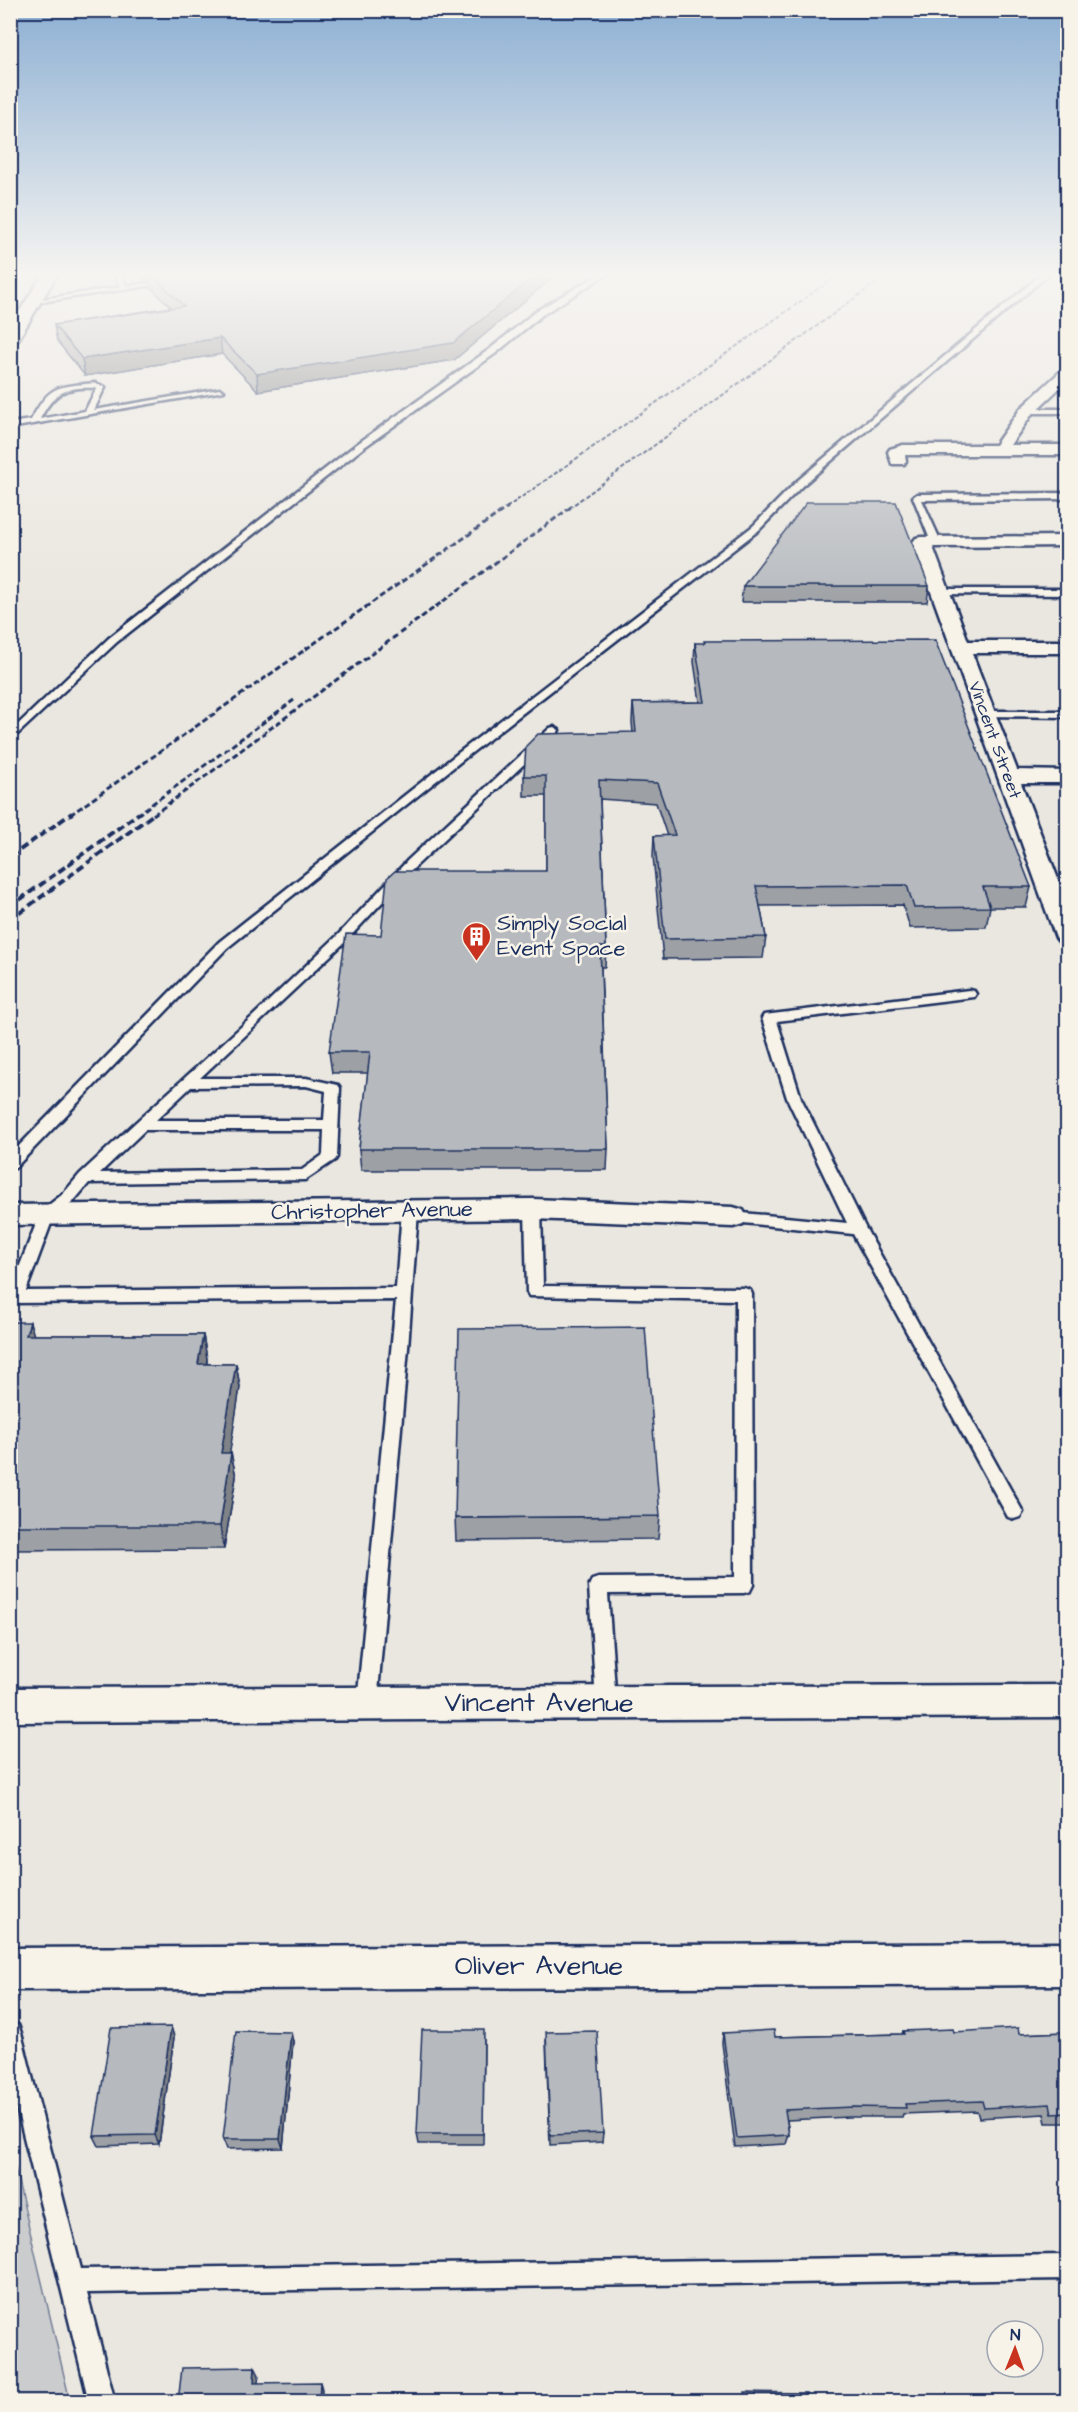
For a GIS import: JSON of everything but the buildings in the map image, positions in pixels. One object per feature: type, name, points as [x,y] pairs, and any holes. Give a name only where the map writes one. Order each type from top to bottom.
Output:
[{"type":"street","points":[[1000,449],[1026,411],[1054,386]]},
{"type":"street","points":[[898,461],[896,453],[903,450],[1068,450]]},
{"type":"street","points":[[929,542],[1068,541]]},
{"type":"street","name":"Vincent Street","points":[[929,542],[940,592],[1068,938]]},
{"type":"street","points":[[960,647],[1068,647]]},
{"type":"street","points":[[1008,776],[1068,777]]},
{"type":"street","name":"Christopher Avenue","points":[[10,1215],[533,1209],[733,1217]]},
{"type":"street","name":"Vincent Avenue","points":[[10,1705],[1068,1701]]},
{"type":"street","name":"Oliver Avenue","points":[[10,1969],[1068,1964]]},
{"type":"lane","points":[[34,423],[49,393],[91,386]]},
{"type":"lane","points":[[88,414],[101,387],[97,386]]},
{"type":"lane","points":[[10,738],[113,640],[360,446],[445,386]]},
{"type":"lane","points":[[10,1164],[223,945],[460,756],[756,528],[799,484],[915,386]]},
{"type":"lane","points":[[10,426],[220,391]]},
{"type":"lane","points":[[1026,411],[1068,411]]},
{"type":"lane","points":[[929,542],[917,497],[1068,496]]},
{"type":"lane","points":[[940,592],[1068,591]]},
{"type":"lane","points":[[985,714],[1068,714]]},
{"type":"lane","points":[[404,1294],[13,1297],[46,1215],[68,1198],[85,1178],[141,1125],[257,1020],[341,939],[412,863],[554,730]]},
{"type":"lane","points":[[969,994],[769,1018],[794,1098],[858,1229],[1014,1512]]},
{"type":"lane","points":[[85,1178],[305,1175],[330,1157],[333,1088],[306,1082],[187,1083]]},
{"type":"lane","points":[[141,1125],[331,1125]]},
{"type":"lane","points":[[533,1209],[535,1292],[744,1294],[744,1585],[598,1586],[606,1703]]},
{"type":"lane","points":[[367,1704],[410,1210]]},
{"type":"lane","points":[[733,1217],[858,1229]]},
{"type":"lane","points":[[10,2033],[102,2402]]},
{"type":"lane","points":[[73,2281],[1068,2267]]},
{"type":"shaded area","points":[[11,2151],[70,2401],[11,2401]]},
{"type":"railway","points":[[506,508],[681,386]]},
{"type":"railway","points":[[569,508],[736,386]]},
{"type":"railway","points":[[70,815],[508,507]]},
{"type":"railway","points":[[153,815],[571,507]]},
{"type":"railway","points":[[137,815],[294,700]]},
{"type":"railway","points":[[10,857],[72,813]]},
{"type":"railway","points":[[10,907],[139,813]]},
{"type":"railway","points":[[10,920],[155,813]]},
{"type":"place","name":"Simply Social Event Space","points":[[476,962]]}]
